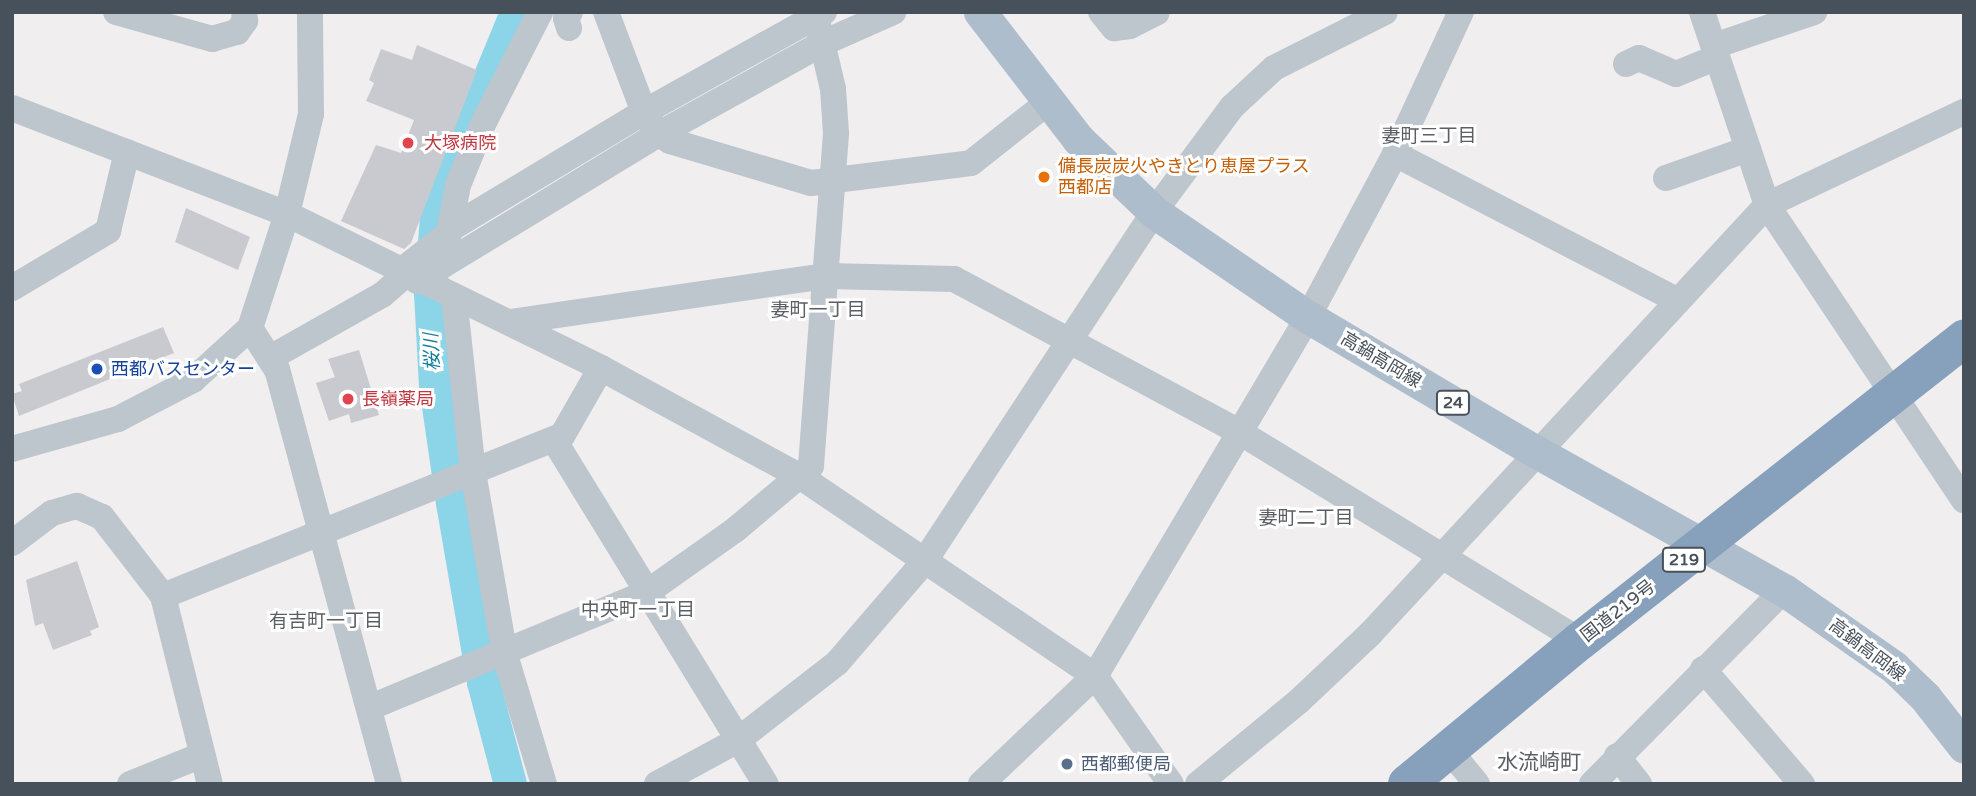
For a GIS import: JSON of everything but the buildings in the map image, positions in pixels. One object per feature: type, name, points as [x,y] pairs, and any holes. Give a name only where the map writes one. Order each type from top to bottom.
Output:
[{"type":"highway","name":"国道219号","points":[[1408,784],[1580,641],[1964,339]]},
{"type":"main road","name":"高鍋高岡線","points":[[980,12],[1047,103],[1154,212],[1308,317],[1535,452],[1784,590],[1894,667],[1925,696],[1964,747]]},
{"type":"street","points":[[116,12],[212,39],[237,32],[245,21],[244,12]]},
{"type":"street","points":[[12,449],[118,419],[193,380],[250,328],[288,214],[312,114],[310,12]]},
{"type":"street","points":[[455,238],[457,185],[483,124],[540,12]]},
{"type":"street","points":[[606,12],[644,112],[659,134],[670,141],[811,183],[971,163],[1047,103]]},
{"type":"street","points":[[455,238],[659,134],[823,43],[893,12]]},
{"type":"street","points":[[1101,12],[1114,27],[1130,26],[1157,12]]},
{"type":"street","points":[[657,784],[738,740],[837,663],[924,562],[1154,212],[1240,99],[1274,68],[1352,19],[1385,12]]},
{"type":"street","points":[[981,784],[1095,676],[1308,317],[1395,154],[1461,12]]},
{"type":"street","points":[[1702,12],[1766,205],[1964,500]]},
{"type":"street","points":[[1626,64],[1639,58],[1676,74],[1716,52],[1814,12]]},
{"type":"street","points":[[270,358],[415,276],[455,238],[644,112],[818,13],[833,89],[835,182],[811,466],[801,477],[646,593],[502,656],[371,708]]},
{"type":"street","points":[[12,108],[288,214],[451,296],[510,322],[801,477],[1095,676],[1171,784]]},
{"type":"street","points":[[1198,784],[1299,701],[1370,634],[1675,299],[1766,205],[1964,111]]},
{"type":"street","points":[[1666,178],[1748,149]]},
{"type":"street","points":[[12,288],[108,231],[127,152]]},
{"type":"street","points":[[1395,154],[1675,299]]},
{"type":"street","points":[[510,322],[827,276],[954,279],[1071,339],[1241,433],[1443,553],[1580,641]]},
{"type":"street","points":[[451,296],[469,474],[502,656],[544,784]]},
{"type":"street","points":[[250,328],[277,370],[324,534],[390,784]]},
{"type":"street","points":[[163,596],[324,534],[562,436],[601,369]]},
{"type":"street","points":[[554,440],[766,784]]},
{"type":"street","points":[[12,543],[52,513],[77,506],[102,517],[163,596],[210,784]]},
{"type":"street","points":[[1592,784],[1784,590]]},
{"type":"street","points":[[1703,669],[1802,784]]},
{"type":"street","points":[[1448,750],[1477,784]]},
{"type":"street","points":[[130,784],[202,755]]},
{"type":"street","points":[[1617,756],[1639,784]]},
{"type":"waterway","name":"桜川","points":[[510,784],[483,682],[452,502],[435,385],[430,293],[437,204],[516,12]]},
{"type":"place","name":"大塚病院","points":[[408,143]]},
{"type":"place","name":"備長炭炭火やきとり恵屋プラス 西都店","points":[[1044,177]]},
{"type":"place","name":"西都バスセンター","points":[[97,369]]},
{"type":"place","name":"長嶺薬局","points":[[348,399]]},
{"type":"place","name":"西都郵便局","points":[[1067,764]]},
{"type":"district","name":"妻町三丁目","points":[[1429,137]]},
{"type":"district","name":"妻町一丁目","points":[[818,311]]},
{"type":"district","name":"妻町二丁目","points":[[1306,519]]},
{"type":"district","name":"中央町一丁目","points":[[638,611]]},
{"type":"district","name":"有吉町一丁目","points":[[326,622]]},
{"type":"district","name":"水流崎町","points":[[1539,763]]}]
